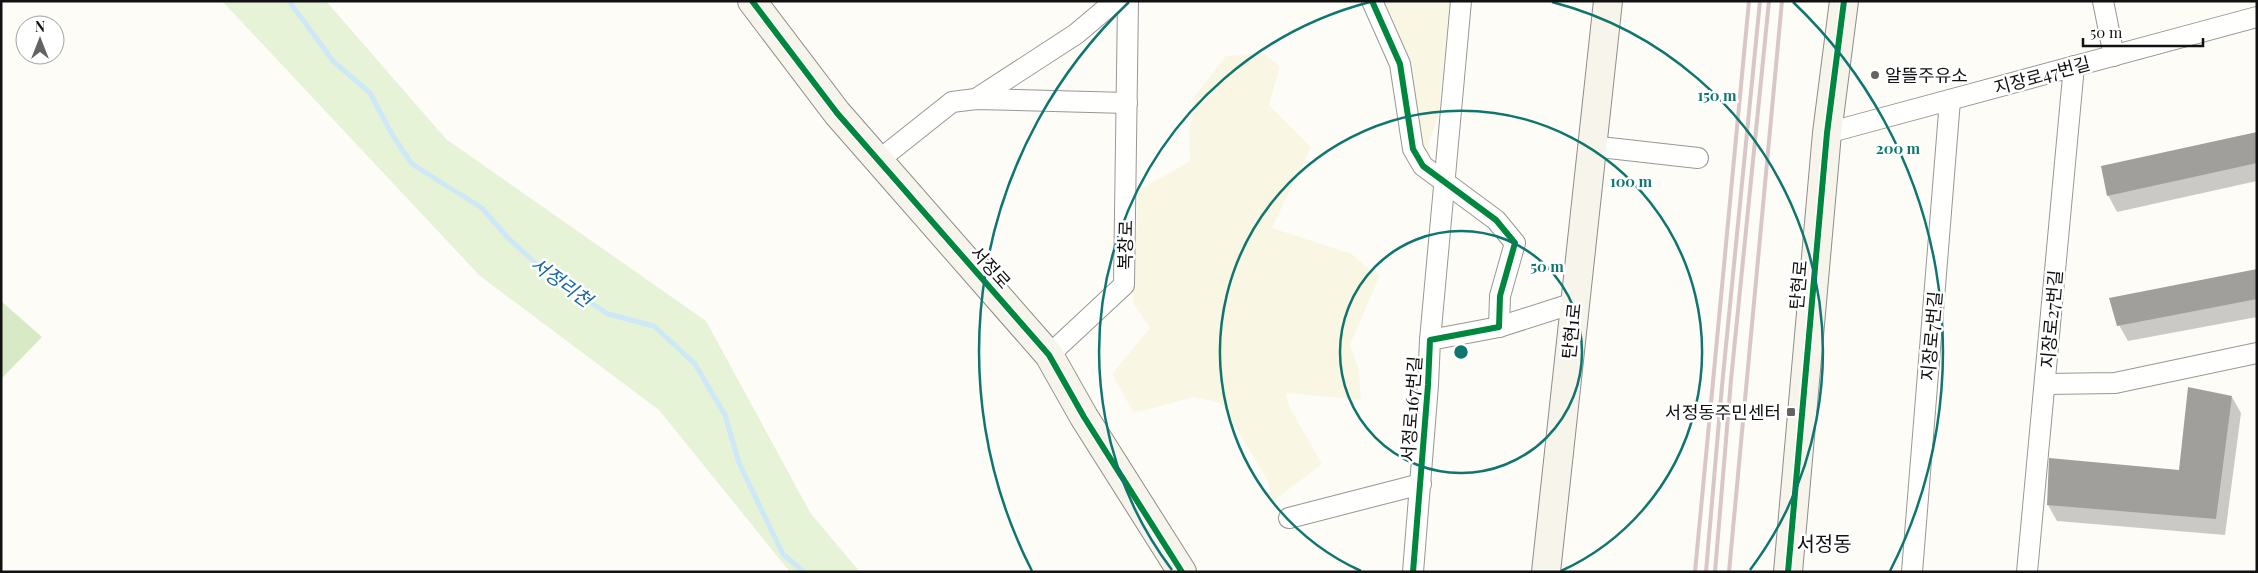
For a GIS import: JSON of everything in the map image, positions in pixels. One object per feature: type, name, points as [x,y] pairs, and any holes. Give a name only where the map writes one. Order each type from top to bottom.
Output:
[{"type":"street","name":"서정로","points":[[752,1],[837,113],[1049,355],[1084,417],[1182,572]]},
{"type":"street","points":[[976,99],[1076,34],[1115,1]]},
{"type":"street","name":"복창로","points":[[1049,355],[1124,285],[1128,1]]},
{"type":"street","points":[[1372,1],[1400,64],[1414,149],[1423,166],[1496,220],[1515,243],[1500,296],[1499,327]]},
{"type":"street","points":[[1430,340],[1461,1]]},
{"type":"street","name":"탄현1로","points":[[1546,572],[1608,1]]},
{"type":"street","name":"탄현로","points":[[1788,572],[1827,133],[1844,1]]},
{"type":"street","points":[[2103,1],[2114,56]]},
{"type":"street","name":"지장로47번길","points":[[1827,133],[2257,17]]},
{"type":"street","name":"지장로27번길","points":[[2027,572],[2046,384],[2074,66]]},
{"type":"street","points":[[879,160],[952,102],[976,99],[1128,103]]},
{"type":"street","name":"지장로7번길","points":[[1912,572],[1950,100]]},
{"type":"street","points":[[1591,146],[1698,158]]},
{"type":"street","name":"서정로167번길","points":[[1413,572],[1430,340],[1499,327],[1574,303]]},
{"type":"street","points":[[2046,384],[2115,383],[2257,353]]},
{"type":"street","name":"서정로167번길","points":[[1289,518],[1420,484]]},
{"type":"shaded area","points":[[1378,1],[1451,1],[1438,117],[1429,141],[1430,162],[1419,148]]},
{"type":"shaded area","points":[[1263,53],[1280,66],[1269,105],[1311,147],[1272,228],[1352,254],[1365,266],[1380,275],[1350,345],[1359,370],[1361,400],[1286,393],[1289,406],[1322,464],[1272,502],[1268,481],[1221,403],[1193,397],[1133,412],[1112,374],[1150,328],[1133,303],[1138,191],[1190,161],[1189,134],[1195,96],[1226,56]]},
{"type":"green space","points":[[222,1],[326,1],[446,139],[706,321],[811,514],[860,572],[790,572],[659,410],[480,276]]},
{"type":"green space","points":[[1,301],[42,337],[1,379]]},
{"type":"building","points":[[2257,132],[2257,163],[2107,196],[2101,166]]},
{"type":"building","points":[[2257,269],[2257,299],[2117,326],[2109,298]]},
{"type":"building","points":[[2188,387],[2232,396],[2216,519],[2047,505],[2049,458],[2179,470]]},
{"type":"waterway","name":"서정리천","points":[[289,1],[333,61],[370,93],[393,136],[412,164],[482,208],[508,238],[552,278],[608,314],[654,326],[695,364],[725,415],[739,463],[783,554],[804,572]]},
{"type":"railway","points":[[1695,572],[1749,1]]},
{"type":"railway","points":[[1706,572],[1722,386],[1760,1]]},
{"type":"railway","points":[[1715,572],[1731,380],[1769,1]]},
{"type":"railway","points":[[1729,572],[1782,1]]},
{"type":"cycle path","points":[[752,1],[837,113],[1049,355],[1084,417],[1182,572]]},
{"type":"cycle path","points":[[1372,1],[1400,64],[1413,149],[1423,166],[1496,220],[1515,243],[1500,296],[1499,327],[1430,340],[1413,572]]},
{"type":"cycle path","points":[[1788,572],[1827,133],[1844,1]]},
{"type":"place","name":"알뜰주유소","points":[[1875,75]]},
{"type":"place","name":"서정동주민센터","points":[[1791,412]]},
{"type":"district","name":"서정동","points":[[1824,542]]}]
